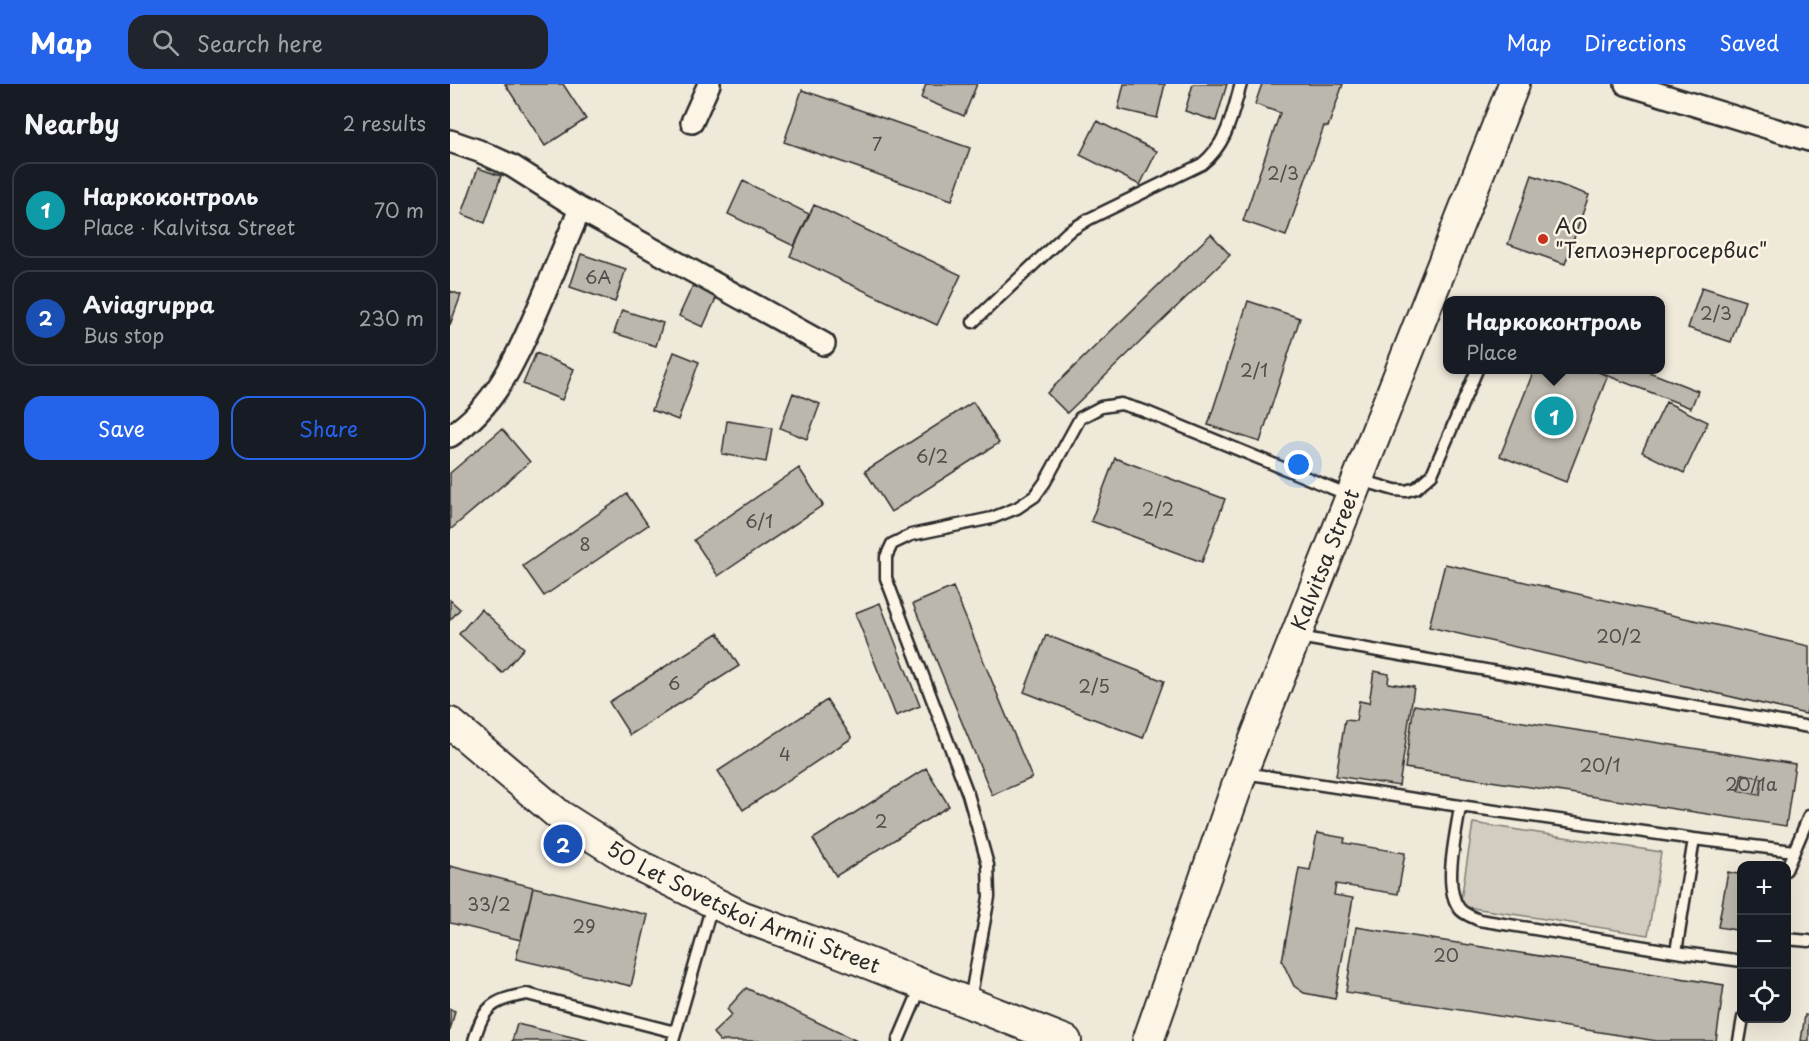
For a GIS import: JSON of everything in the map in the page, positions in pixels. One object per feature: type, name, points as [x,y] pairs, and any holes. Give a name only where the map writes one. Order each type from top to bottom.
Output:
[{"type":"street","points":[[692,122],[709,84]]},
{"type":"street","name":"Kalvitsa Street","points":[[1148,1041],[1242,772],[1514,84]]},
{"type":"street","points":[[1626,84],[1809,140]]},
{"type":"street","points":[[450,141],[512,166],[580,209],[824,344]]},
{"type":"street","points":[[450,436],[464,427],[486,405],[505,378],[519,353],[580,209]]},
{"type":"street","name":"50 Let Sovetskoi Armii Street","points":[[450,723],[559,814],[636,864],[741,916],[1066,1041]]},
{"type":"lane","points":[[973,322],[1068,232],[1089,219],[1202,164],[1215,154],[1226,135],[1241,84]]},
{"type":"lane","points":[[969,1002],[989,897],[988,866],[968,794],[886,578],[886,557],[892,544],[911,535],[992,518],[1017,508],[1035,496],[1040,489],[1080,418],[1101,407],[1121,404],[1354,488],[1406,491],[1416,488],[1432,474],[1476,374]]},
{"type":"lane","points":[[1295,636],[1809,727]]},
{"type":"lane","points":[[1242,772],[1460,806],[1794,851]]},
{"type":"lane","points":[[1460,806],[1450,880],[1454,899],[1466,914],[1479,920],[1737,960]]},
{"type":"lane","points":[[1790,861],[1809,816]]},
{"type":"lane","points":[[1676,952],[1694,839]]},
{"type":"lane","points":[[474,1041],[479,1021],[491,1005],[508,997],[527,994],[674,1037],[713,902]]},
{"type":"lane","points":[[1791,939],[1809,941]]},
{"type":"lane","points":[[898,1041],[922,984]]},
{"type":"lane","points":[[1739,1041],[1742,1023]]},
{"type":"shaded area","points":[[1473,823],[1661,852],[1648,935],[1460,906]]},
{"type":"building","points":[[505,84],[563,84],[586,119],[545,146]]},
{"type":"building","points":[[926,84],[977,84],[964,116],[921,98]]},
{"type":"building","points":[[1124,84],[1165,84],[1157,118],[1118,109]]},
{"type":"building","points":[[1193,84],[1227,84],[1216,121],[1185,111]]},
{"type":"building","points":[[1262,84],[1343,84],[1328,127],[1324,126],[1286,236],[1243,221],[1280,113],[1255,104]]},
{"type":"building","points":[[802,90],[970,148],[952,200],[784,142]]},
{"type":"building","points":[[1097,121],[1157,151],[1140,185],[1080,155]]},
{"type":"building","points":[[478,168],[501,176],[485,223],[462,214]]},
{"type":"building","points":[[1532,175],[1589,195],[1565,264],[1508,244]]},
{"type":"building","points":[[743,181],[809,214],[794,246],[728,214]]},
{"type":"building","points":[[814,205],[961,275],[937,325],[790,256]]},
{"type":"building","points":[[1211,234],[1230,255],[1067,413],[1047,393]]},
{"type":"building","points":[[581,254],[626,269],[615,302],[570,287]]},
{"type":"building","points":[[693,285],[717,296],[703,327],[679,316]]},
{"type":"building","points":[[1702,287],[1745,301],[1731,342],[1688,328]]},
{"type":"building","points":[[450,291],[461,295],[450,325]]},
{"type":"building","points":[[1248,301],[1300,318],[1260,442],[1208,425]]},
{"type":"building","points":[[622,310],[663,323],[656,346],[614,333]]},
{"type":"building","points":[[674,352],[699,362],[678,420],[652,410]]},
{"type":"building","points":[[536,353],[574,369],[562,400],[523,384]]},
{"type":"building","points":[[1532,374],[1608,375],[1566,482],[1500,456]]},
{"type":"building","points":[[1603,374],[1654,374],[1698,391],[1691,408]]},
{"type":"building","points":[[793,393],[820,404],[807,439],[780,428]]},
{"type":"building","points":[[973,402],[999,443],[891,512],[865,471]]},
{"type":"building","points":[[1666,402],[1708,422],[1684,473],[1642,452]]},
{"type":"building","points":[[727,421],[772,428],[766,462],[722,454]]},
{"type":"building","points":[[502,429],[530,462],[450,530],[450,473]]},
{"type":"building","points":[[1115,458],[1225,499],[1202,562],[1091,521]]},
{"type":"building","points":[[799,468],[823,505],[718,576],[694,540]]},
{"type":"building","points":[[627,494],[648,525],[544,596],[523,566]]},
{"type":"building","points":[[1445,564],[1809,646],[1809,702],[1806,714],[1429,627]]},
{"type":"building","points":[[953,587],[1032,778],[992,795],[913,604]]},
{"type":"building","points":[[450,600],[460,609],[450,620]]},
{"type":"building","points":[[880,603],[920,706],[896,716],[855,613]]},
{"type":"building","points":[[481,609],[524,648],[502,673],[459,634]]},
{"type":"building","points":[[718,633],[739,666],[630,735],[609,702]]},
{"type":"building","points":[[1046,635],[1164,681],[1143,738],[1024,692]]},
{"type":"building","points":[[1374,671],[1389,674],[1388,683],[1414,687],[1399,786],[1336,776],[1345,720],[1356,721],[1359,701],[1369,703]]},
{"type":"building","points":[[827,700],[852,738],[743,810],[718,771]]},
{"type":"building","points":[[1414,705],[1795,764],[1786,826],[1405,768]]},
{"type":"building","points":[[926,768],[949,806],[836,876],[813,839]]},
{"type":"building","points":[[1742,774],[1762,778],[1760,795],[1739,791]]},
{"type":"building","points":[[1317,833],[1345,838],[1344,843],[1405,853],[1398,894],[1336,884],[1334,895],[1353,898],[1335,999],[1304,993],[1294,986],[1282,961],[1299,868],[1310,870]]},
{"type":"building","points":[[450,866],[533,887],[521,940],[450,923]]},
{"type":"building","points":[[1728,872],[1737,874],[1737,930],[1718,927]]},
{"type":"building","points":[[533,887],[648,915],[631,986],[516,959]]},
{"type":"building","points":[[1356,927],[1724,985],[1716,1041],[1657,1041],[1346,992]]},
{"type":"building","points":[[746,988],[857,1041],[720,1041],[713,1033],[732,1015],[727,1009]]},
{"type":"building","points":[[450,1009],[455,1011],[450,1031]]},
{"type":"building","points":[[1805,1015],[1809,1016],[1809,1041],[1801,1041]]},
{"type":"building","points":[[517,1024],[589,1041],[512,1041]]},
{"type":"place","name":"АО \"Теплоэнергосервис\"","points":[[1543,239]]},
{"type":"place","name":"Наркоконтроль","points":[[1554,416]]},
{"type":"place","name":"Aviagruppa","points":[[563,844]]}]
